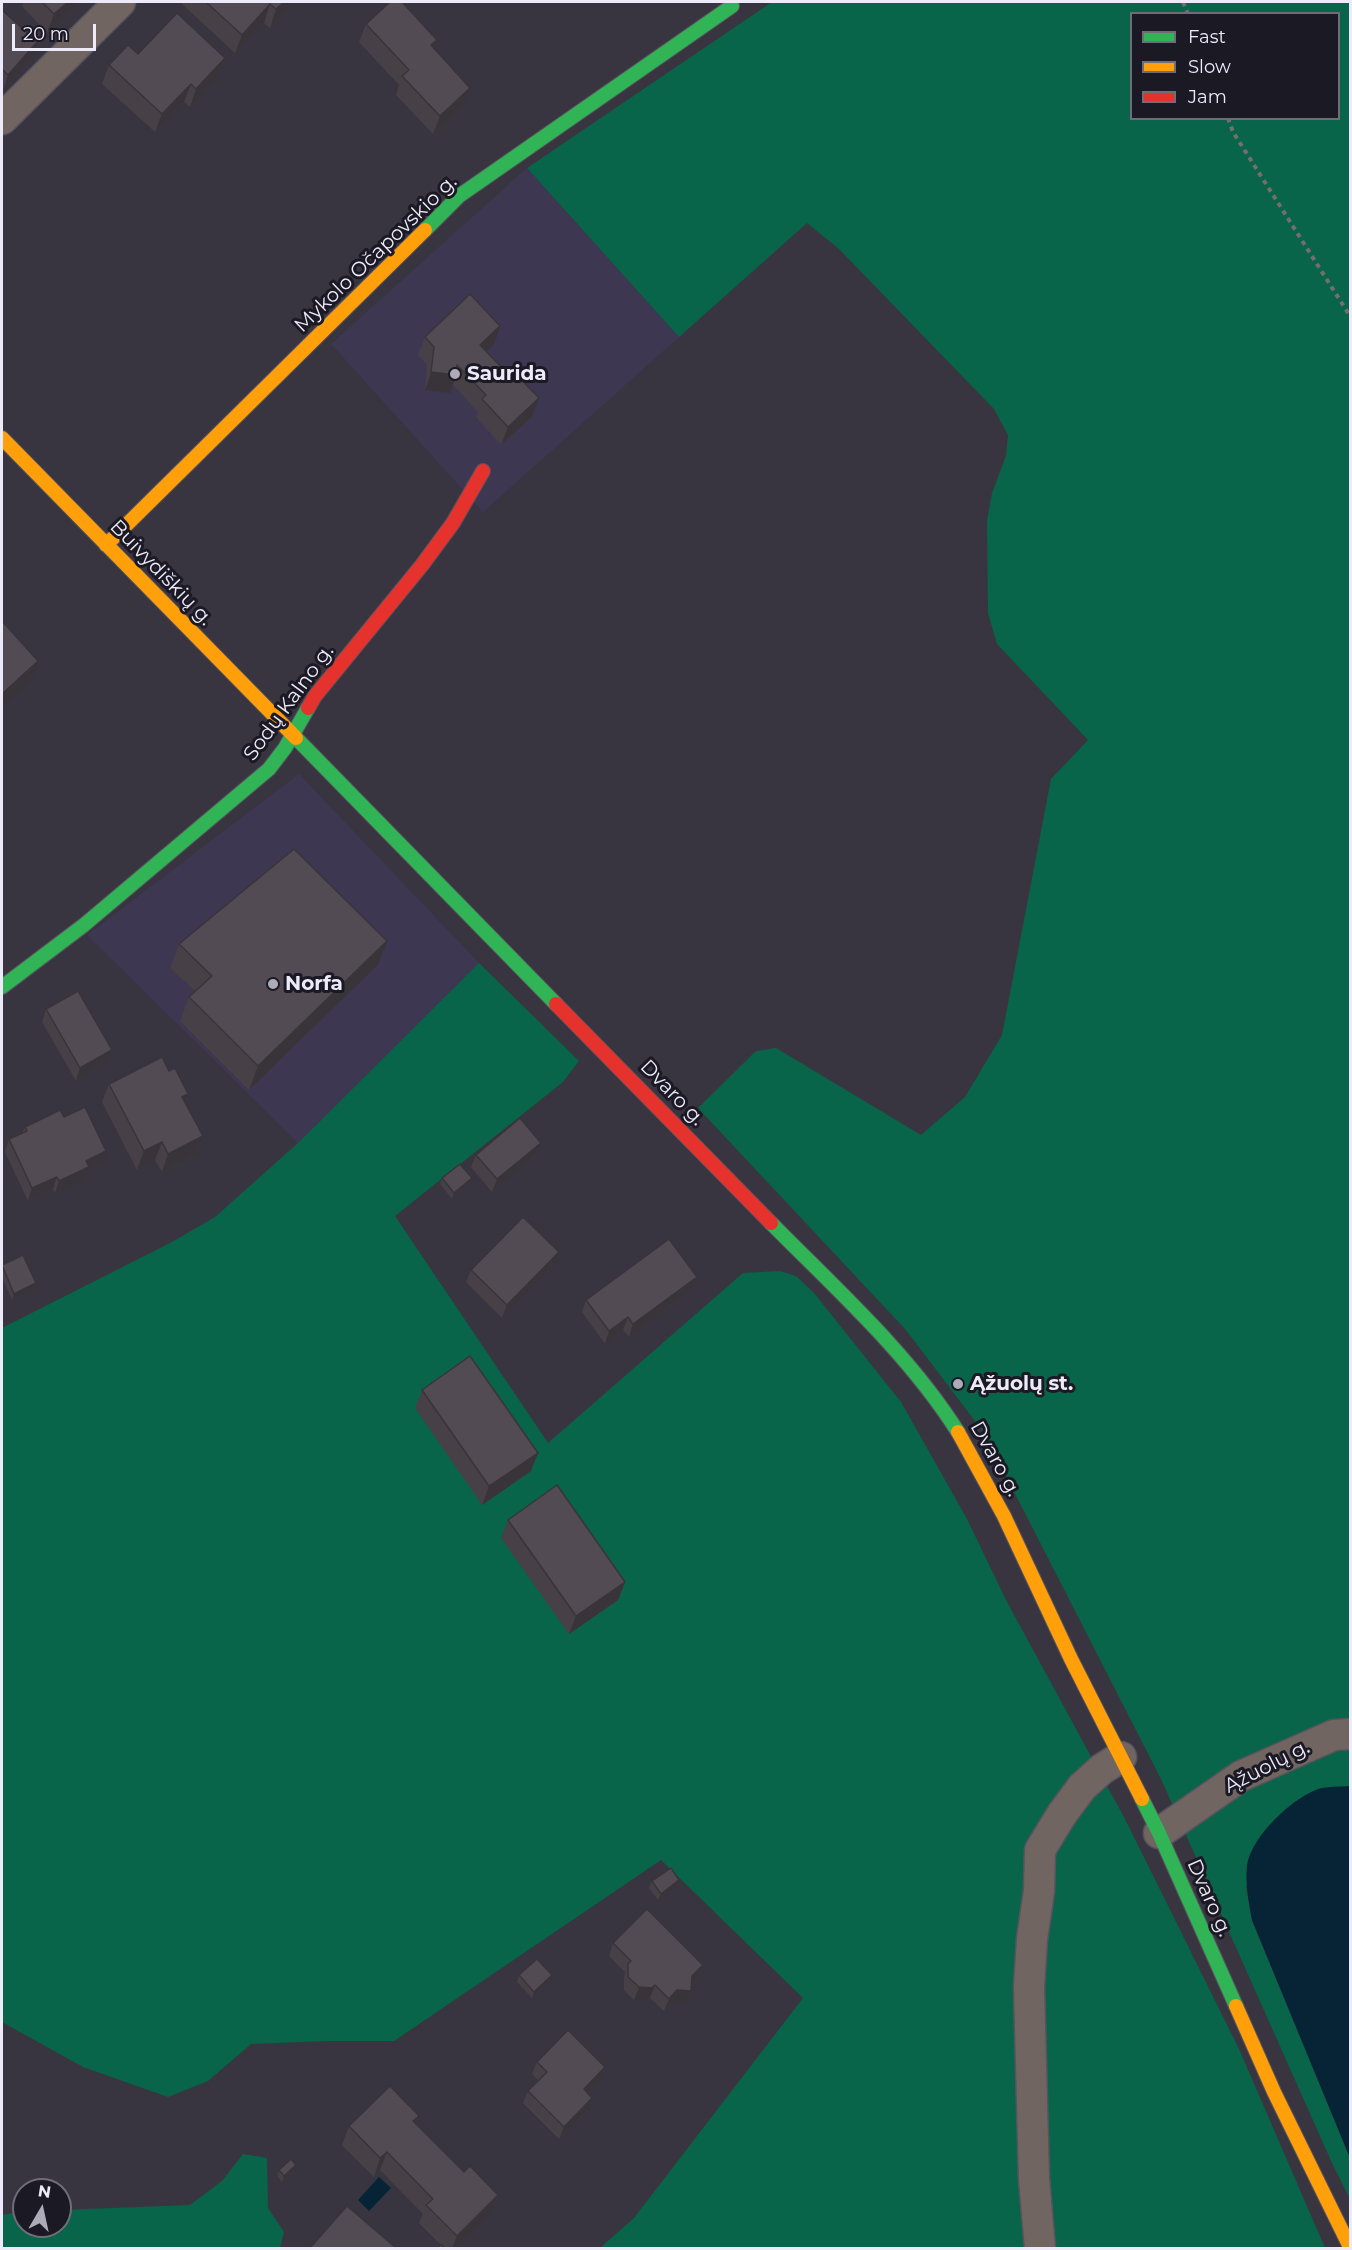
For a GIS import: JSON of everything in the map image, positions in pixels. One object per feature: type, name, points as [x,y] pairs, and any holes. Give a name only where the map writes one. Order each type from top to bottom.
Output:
[{"type":"main road","name":"Mykolo Očapovskio g.","points":[[106,545],[354,303],[459,196],[732,6]]},
{"type":"main road","name":"Buivydiškių g.","points":[[2,438],[292,735]]},
{"type":"main road","name":"Sodų Kalno g.","points":[[2,987],[90,920],[269,769],[285,748],[315,696],[453,524],[483,471]]},
{"type":"main road","name":"Dvaro g.","points":[[292,735],[902,1356],[937,1399],[963,1440],[1004,1516],[1071,1659],[1160,1833],[1274,2092],[1350,2247]]},
{"type":"street","points":[[2,119],[120,2]]},
{"type":"street","name":"Ąžuolų g.","points":[[1160,1833],[1241,1776],[1334,1735],[1350,1734]]},
{"type":"street","points":[[1040,2248],[1034,2179],[1029,1987],[1032,1939],[1039,1891],[1040,1850],[1062,1814],[1083,1787],[1102,1769],[1121,1756]]},
{"type":"path","points":[[1229,120],[1233,132],[1350,316]]},
{"type":"shaded area","points":[[527,168],[679,337],[483,512],[331,344]]},
{"type":"shaded area","points":[[299,774],[479,963],[298,1143],[87,935]]},
{"type":"green space","points":[[772,2],[1350,2],[1350,1786],[1319,1789],[1293,1803],[1246,1887],[1252,1921],[1350,2158],[1350,2199],[1161,1779],[984,1433],[906,1330],[698,1108],[756,1051],[776,1048],[921,1135],[965,1097],[1002,1035],[1051,779],[1088,740],[997,644],[988,613],[987,521],[992,493],[1006,456],[1008,435],[994,409],[839,249],[807,223],[679,337],[527,168]]},
{"type":"green space","points":[[479,963],[579,1061],[563,1082],[395,1216],[548,1443],[743,1273],[780,1271],[796,1276],[814,1293],[901,1402],[967,1519],[1007,1602],[1125,1819],[1239,2049],[1325,2248],[600,2248],[634,2218],[803,1998],[661,1860],[394,2041],[251,2044],[208,2081],[168,2097],[83,2067],[2,2022],[2,1328],[172,1242],[215,1217],[298,1143]]},
{"type":"green space","points":[[243,2154],[267,2158],[268,2208],[284,2232],[280,2248],[2,2248],[2,2215],[12,2213],[12,2238],[72,2238],[72,2210],[190,2205],[222,2181]]},
{"type":"water","points":[[1350,1786],[1350,2158],[1252,1920],[1247,1865],[1256,1842],[1274,1820],[1296,1801],[1318,1789]]},
{"type":"water","points":[[379,2177],[391,2188],[369,2211],[358,2200]]},
{"type":"building","points":[[42,2],[68,2],[54,14]]},
{"type":"building","points":[[206,2],[284,2],[276,9],[270,4],[242,35]]},
{"type":"building","points":[[390,2],[402,2],[437,40],[431,45],[470,88],[440,116],[402,76],[409,70],[366,24]]},
{"type":"building","points":[[2,10],[37,42],[8,75],[2,69]]},
{"type":"building","points":[[177,13],[225,58],[196,89],[191,84],[162,114],[109,65],[128,45],[138,54]]},
{"type":"building","points":[[470,294],[500,326],[480,345],[508,374],[512,370],[539,398],[508,427],[482,399],[486,395],[457,365],[456,375],[431,372],[434,347],[425,337]]},
{"type":"building","points":[[2,621],[38,661],[2,694]]},
{"type":"building","name":"Norfa","points":[[294,849],[387,941],[258,1066],[189,997],[212,976],[179,944]]},
{"type":"building","points":[[78,991],[112,1050],[80,1068],[46,1009]]},
{"type":"building","points":[[162,1057],[169,1071],[175,1068],[188,1094],[182,1097],[203,1136],[168,1154],[162,1142],[144,1151],[109,1084]]},
{"type":"building","points":[[85,1107],[106,1151],[86,1161],[89,1167],[59,1181],[57,1177],[32,1188],[9,1139],[27,1131],[25,1127],[60,1110],[64,1117]]},
{"type":"building","points":[[520,1118],[541,1143],[497,1179],[476,1155]]},
{"type":"building","points":[[460,1164],[472,1178],[454,1193],[442,1178]]},
{"type":"building","points":[[523,1217],[559,1252],[507,1305],[471,1270]]},
{"type":"building","points":[[669,1239],[697,1277],[633,1324],[628,1317],[609,1331],[586,1300]]},
{"type":"building","points":[[23,1255],[36,1283],[14,1294],[2,1265]]},
{"type":"building","points":[[470,1356],[538,1453],[489,1486],[422,1390]]},
{"type":"building","points":[[557,1485],[625,1582],[576,1616],[508,1520]]},
{"type":"building","points":[[671,1868],[679,1880],[661,1894],[652,1881]]},
{"type":"building","points":[[647,1909],[703,1965],[692,1976],[691,1991],[677,1990],[669,1999],[655,1985],[652,1988],[639,1987],[628,1977],[628,1964],[631,1961],[613,1943]]},
{"type":"building","points":[[537,1959],[552,1975],[534,1992],[519,1975]]},
{"type":"building","points":[[568,2030],[605,2067],[584,2089],[592,2098],[564,2127],[528,2091],[547,2072],[537,2062]]},
{"type":"building","points":[[390,2086],[419,2116],[413,2121],[464,2172],[470,2166],[498,2195],[457,2236],[426,2205],[433,2199],[387,2152],[380,2158],[349,2126]]},
{"type":"building","points":[[291,2159],[296,2165],[284,2176],[279,2170]]},
{"type":"building","points":[[347,2206],[396,2248],[310,2248]]},
{"type":"traffic: fast","points":[[425,230],[459,196],[732,6]]},
{"type":"traffic: fast","points":[[2,987],[84,925],[269,769],[285,748],[308,708]]},
{"type":"traffic: fast","points":[[296,738],[556,1004]]},
{"type":"traffic: fast","points":[[771,1223],[846,1297],[894,1349],[917,1375],[958,1432]]},
{"type":"traffic: fast","points":[[1142,1799],[1236,2006]]},
{"type":"traffic: slow","points":[[106,545],[425,230]]},
{"type":"traffic: slow","points":[[2,438],[296,738]]},
{"type":"traffic: slow","points":[[958,1432],[1004,1516],[1071,1659],[1142,1799]]},
{"type":"traffic: slow","points":[[1236,2006],[1274,2092],[1350,2247]]},
{"type":"traffic: jam","points":[[308,708],[315,696],[422,565],[453,523],[483,471]]},
{"type":"traffic: jam","points":[[556,1004],[771,1223]]},
{"type":"place","name":"Saurida","points":[[455,374]]},
{"type":"place","name":"Norfa","points":[[273,984]]},
{"type":"place","name":"Ąžuolų st.","points":[[958,1384]]}]
